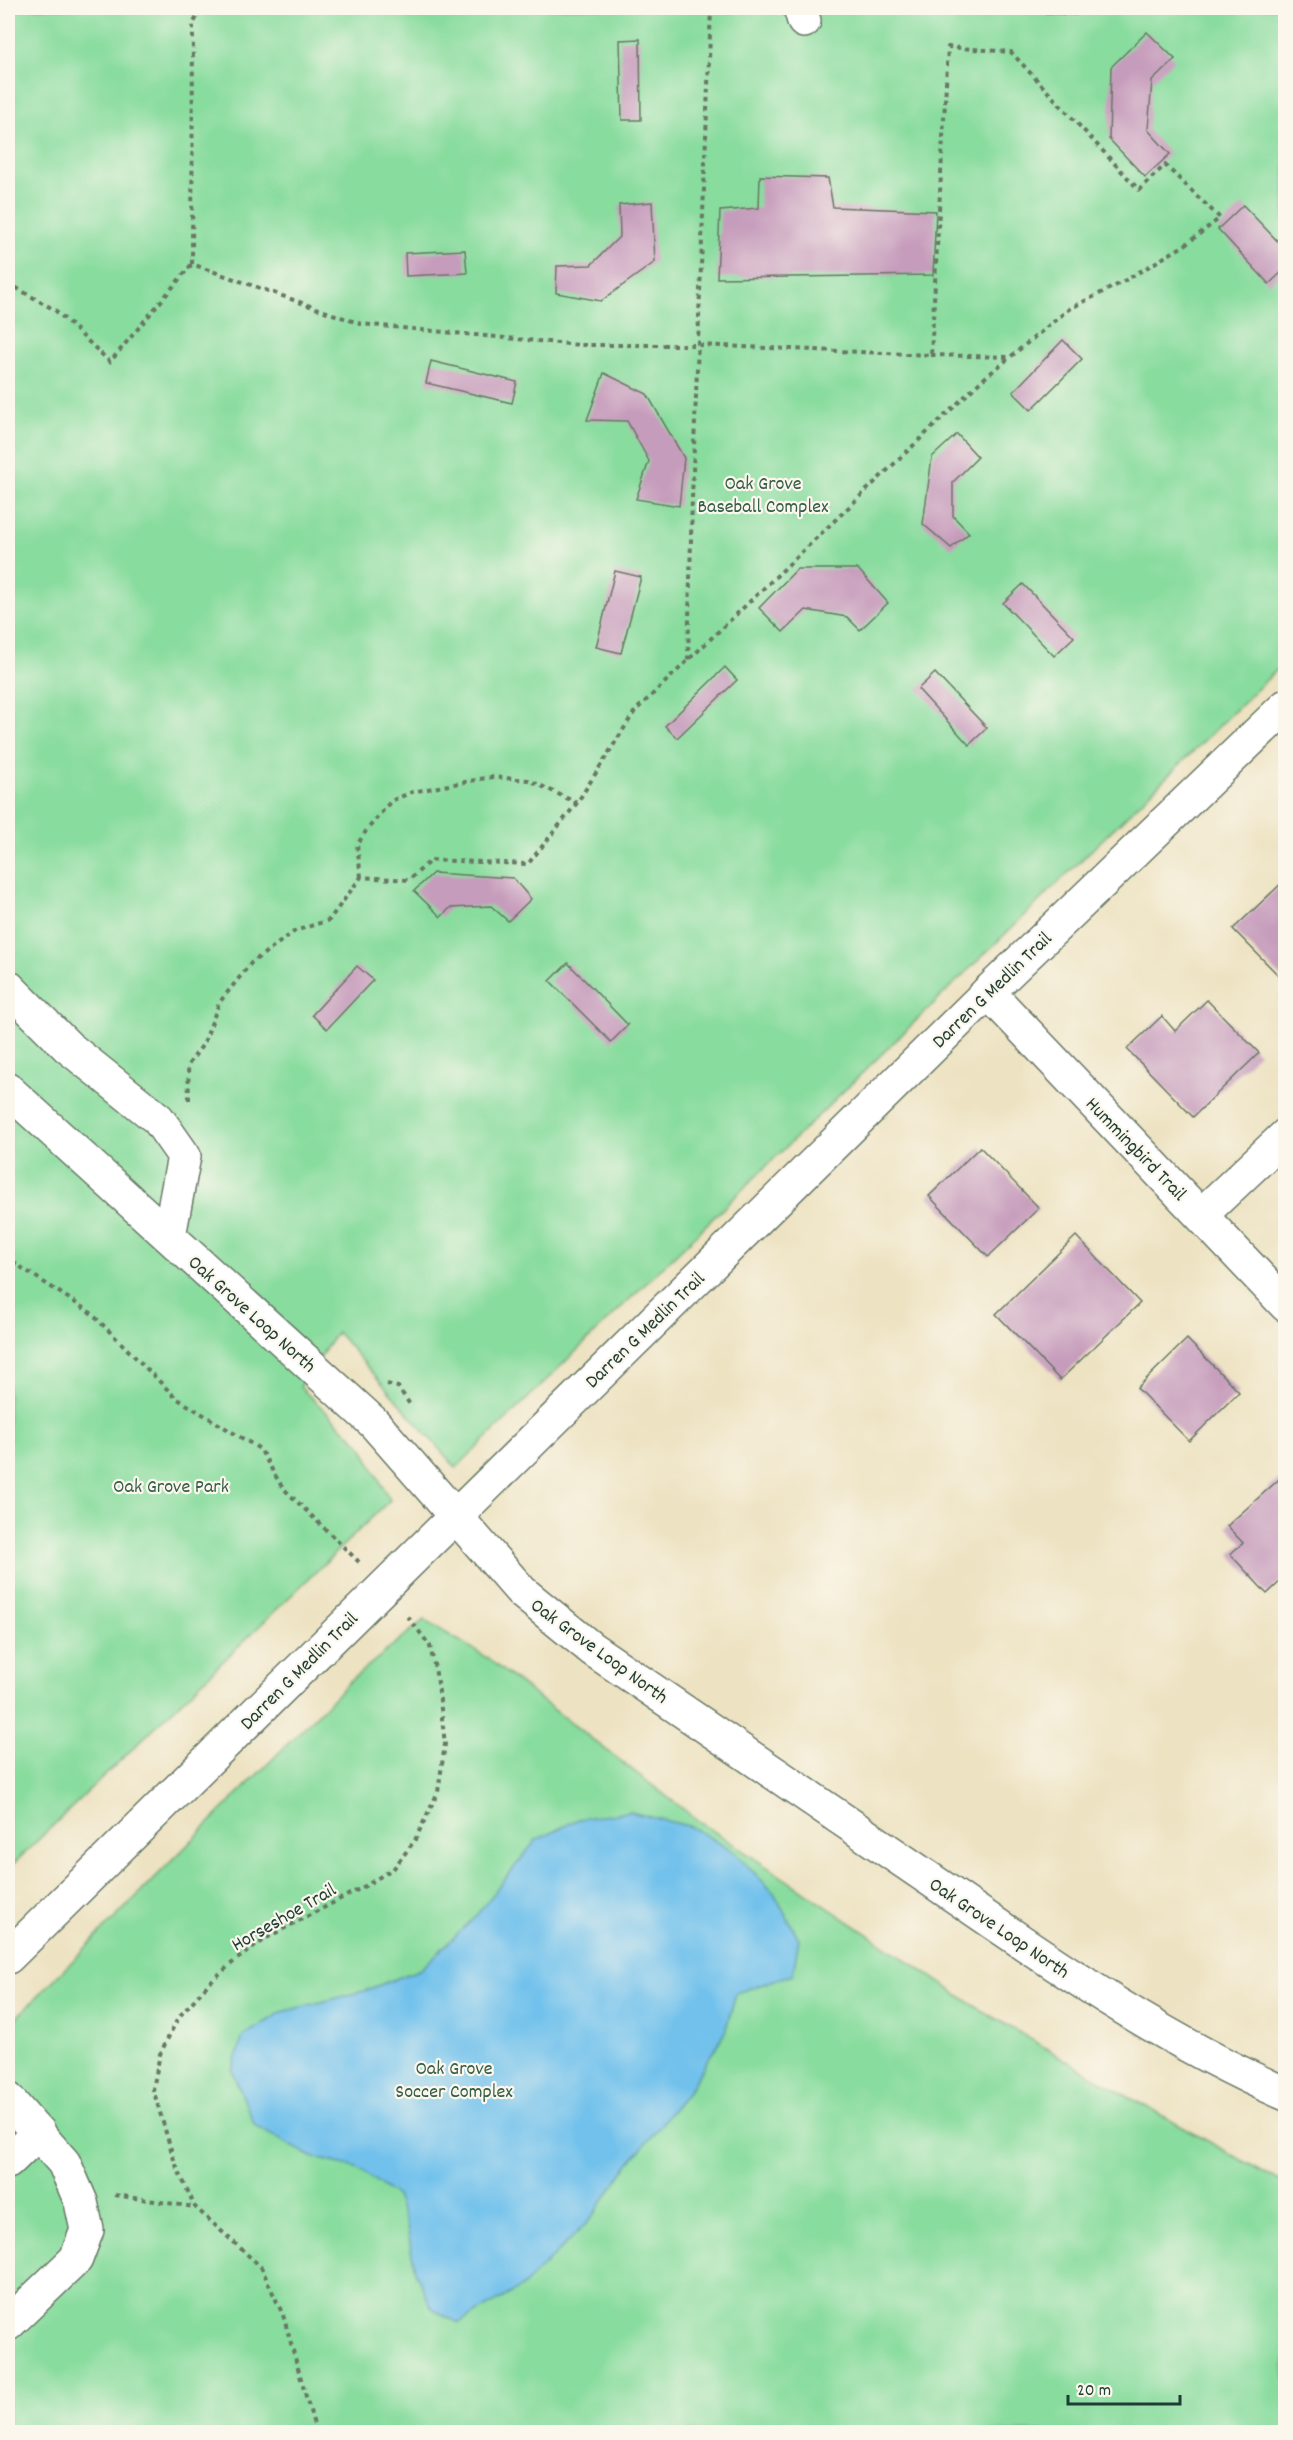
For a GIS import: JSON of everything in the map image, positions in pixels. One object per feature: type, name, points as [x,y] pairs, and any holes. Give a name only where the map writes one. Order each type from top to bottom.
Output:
[{"type":"street","name":"Darren G Medlin Trail","points":[[8,1957],[988,992],[1286,706]]},
{"type":"street","points":[[8,987],[68,1047],[158,1119],[184,1156],[169,1236]]},
{"type":"street","name":"Hummingbird Trail","points":[[988,992],[1286,1305]]},
{"type":"street","name":"Oak Grove Loop North","points":[[8,1090],[374,1423],[522,1592],[592,1648],[1063,1970],[1172,2038],[1249,2078],[1286,2094]]},
{"type":"street","points":[[1201,1215],[1286,1135]]},
{"type":"street","points":[[8,2099],[64,2163],[81,2202],[87,2230],[76,2259],[8,2324]]},
{"type":"street","points":[[8,2163],[39,2132]]},
{"type":"path","points":[[8,284],[54,310],[110,362],[192,264],[193,24],[202,8]]},
{"type":"path","points":[[688,661],[711,8]]},
{"type":"path","points":[[361,877],[409,880],[431,860],[528,864],[577,802],[635,711],[982,380],[1069,309],[1119,284],[1185,245],[1220,218],[1165,165],[1139,190],[1011,52],[948,47],[931,356]]},
{"type":"path","points":[[192,264],[361,324],[579,345],[698,345],[931,356],[1010,357]]},
{"type":"path","points":[[189,1103],[188,1065],[204,1043],[219,1003],[251,963],[295,931],[330,920],[361,877],[357,845],[391,801],[412,792],[491,777],[529,780],[577,802]]},
{"type":"path","name":"Horseshoe Trail","points":[[8,1254],[16,1264],[91,1313],[176,1398],[260,1449],[282,1487],[384,1586],[430,1646],[438,1683],[445,1744],[438,1792],[415,1840],[394,1868],[365,1886],[270,1936],[237,1959],[210,1982],[178,2018],[160,2054],[153,2089],[175,2163],[195,2207],[261,2267],[283,2315],[316,2433]]},
{"type":"path","points":[[379,1381],[398,1387],[417,1415]]},
{"type":"path","points":[[76,2190],[195,2207]]},
{"type":"green space","name":"Oak Grove Baseball Complex","points":[[8,8],[1285,8],[1285,662],[456,1468],[337,1332],[300,1387],[361,1445],[390,1500],[8,1869]]},
{"type":"green space","name":"Oak Grove Soccer Complex","points":[[424,1620],[480,1653],[700,1822],[981,2010],[1125,2095],[1285,2184],[1285,2432],[8,2432],[8,2026],[350,1681]]},
{"type":"water","points":[[630,1812],[692,1827],[734,1852],[774,1893],[799,1939],[793,1974],[736,1993],[725,2032],[689,2090],[627,2166],[589,2221],[522,2287],[459,2323],[432,2309],[415,2271],[407,2226],[396,2196],[357,2168],[312,2157],[255,2126],[232,2070],[243,2036],[282,2012],[364,1991],[421,1969],[475,1917],[536,1840],[579,1819]]},
{"type":"building","points":[[1004,8],[1084,8],[1076,15],[1007,11]]},
{"type":"building","points":[[1147,32],[1175,59],[1152,81],[1148,130],[1170,154],[1145,177],[1109,139],[1111,67]]},
{"type":"building","points":[[640,39],[641,120],[622,120],[620,40]]},
{"type":"building","points":[[760,176],[828,178],[833,207],[936,211],[933,275],[717,278],[720,211],[759,208]]},
{"type":"building","points":[[652,202],[655,262],[601,301],[556,293],[557,266],[591,265],[620,236],[619,205]]},
{"type":"building","points":[[1243,205],[1286,250],[1286,268],[1269,284],[1218,229]]},
{"type":"building","points":[[465,250],[467,273],[406,276],[405,253]]},
{"type":"building","points":[[1063,340],[1082,359],[1031,410],[1013,392]]},
{"type":"building","points":[[431,361],[517,382],[512,403],[426,383]]},
{"type":"building","points":[[604,373],[647,394],[684,458],[679,506],[636,499],[649,461],[627,421],[587,420]]},
{"type":"building","points":[[957,434],[978,457],[953,482],[953,516],[969,533],[951,548],[923,524],[932,457]]},
{"type":"building","points":[[797,569],[858,569],[888,603],[860,630],[847,617],[806,610],[783,632],[759,608]]},
{"type":"building","points":[[615,571],[641,577],[621,653],[596,647]]},
{"type":"building","points":[[1023,584],[1074,637],[1054,656],[1003,603]]},
{"type":"building","points":[[725,667],[737,680],[677,738],[665,726]]},
{"type":"building","points":[[935,673],[987,728],[969,745],[918,689]]},
{"type":"building","points":[[433,873],[513,878],[531,899],[508,921],[491,906],[450,908],[441,917],[414,891]]},
{"type":"building","points":[[1286,879],[1286,983],[1233,929]]},
{"type":"building","points":[[568,963],[628,1025],[611,1042],[550,981]]},
{"type":"building","points":[[357,966],[373,980],[327,1029],[312,1015]]},
{"type":"building","points":[[1207,1000],[1259,1053],[1193,1117],[1127,1049],[1162,1016],[1175,1031]]},
{"type":"building","points":[[980,1147],[1039,1208],[988,1257],[929,1196]]},
{"type":"building","points":[[1076,1236],[1140,1303],[1060,1380],[996,1314]]},
{"type":"building","points":[[1187,1339],[1239,1392],[1189,1441],[1137,1388]]},
{"type":"building","points":[[1286,1473],[1286,1576],[1267,1594],[1230,1554],[1243,1543],[1227,1526]]},
{"type":"park label","name":"Oak Grove Park","points":[[171,1485]]}]
